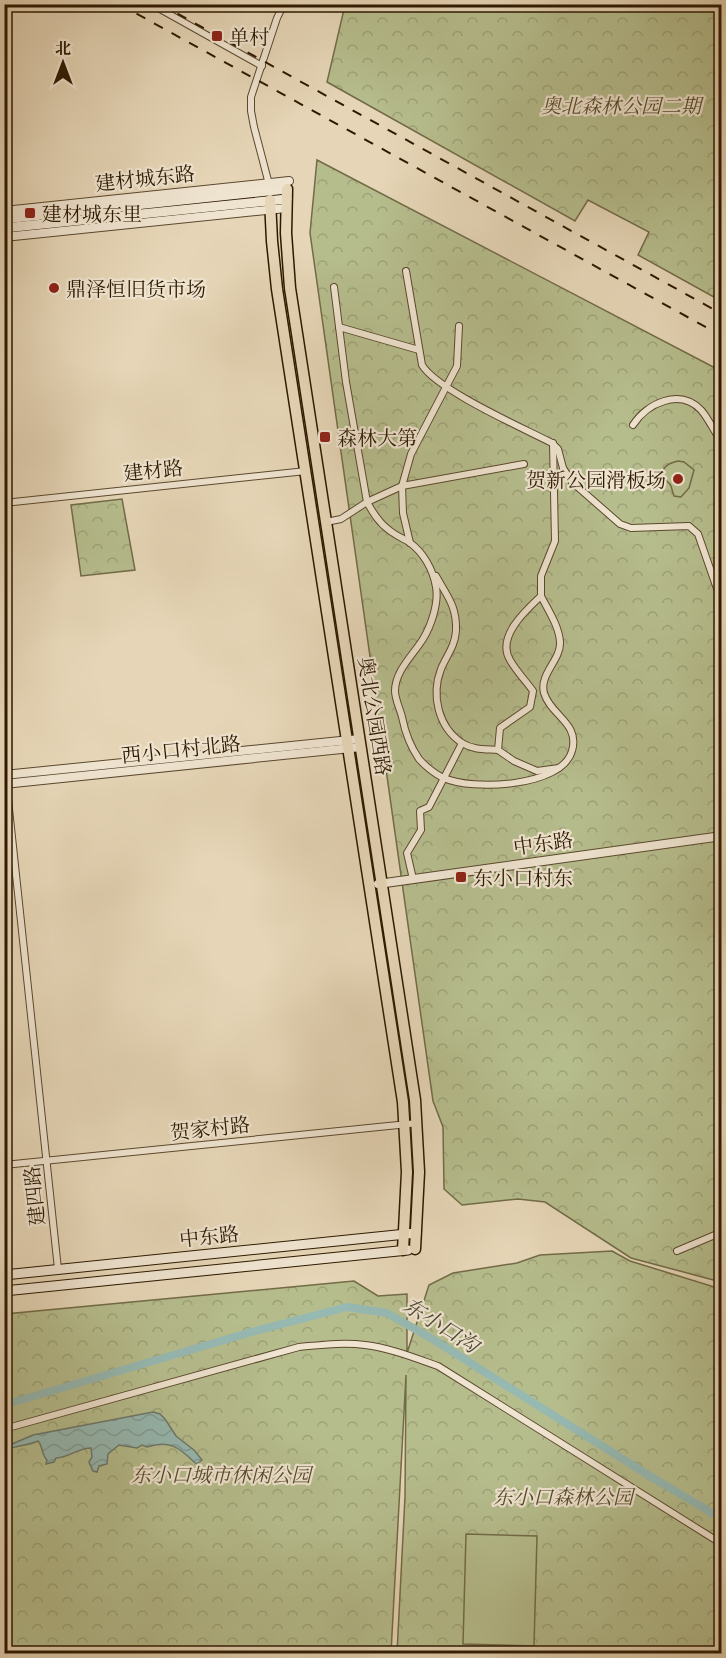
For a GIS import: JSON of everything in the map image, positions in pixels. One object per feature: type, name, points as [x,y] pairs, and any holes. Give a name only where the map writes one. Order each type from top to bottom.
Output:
[{"type":"main road","name":"建材城东路","points":[[4,228],[287,194]]},
{"type":"main road","name":"奥北公园西路","points":[[287,194],[286,247],[290,288],[418,1123],[419,1172],[415,1249]]},
{"type":"main road","name":"建材城东路","points":[[4,219],[270,196]]},
{"type":"main road","name":"奥北公园西路","points":[[270,196],[276,280],[406,1124],[407,1172],[403,1250]]},
{"type":"main road","name":"中东路","points":[[4,1275],[416,1233]]},
{"type":"main road","name":"中东路","points":[[4,1291],[415,1249]]},
{"type":"street","points":[[151,4],[262,66]]},
{"type":"street","points":[[270,196],[267,172],[251,111],[251,97],[277,18],[284,4]]},
{"type":"street","points":[[267,172],[278,182]]},
{"type":"street","name":"建材城东路","points":[[270,196],[278,182],[287,194]]},
{"type":"street","name":"建材城东路","points":[[4,211],[270,196]]},
{"type":"street","name":"建材城东路","points":[[4,237],[270,196]]},
{"type":"street","points":[[406,271],[422,365],[428,374],[447,388],[552,443],[558,449],[563,468],[572,482],[621,524],[631,528],[689,526],[698,534],[722,603]]},
{"type":"street","points":[[334,287],[346,382],[367,502],[375,517],[389,531],[410,543],[427,559],[452,602],[456,630],[452,651],[441,670],[437,688],[438,710],[446,727],[462,743],[479,749],[498,750],[514,761],[537,771],[561,767]]},
{"type":"street","points":[[410,543],[403,513],[402,486],[411,454],[447,388],[456,366],[459,326]]},
{"type":"street","points":[[339,327],[419,350]]},
{"type":"street","points":[[633,425],[644,411],[655,404],[680,399],[693,404],[702,411],[722,441]]},
{"type":"street","points":[[427,559],[436,588],[435,610],[423,638],[398,676],[395,691],[407,737],[420,760],[444,778],[469,784],[499,784],[532,780],[553,773],[561,767],[572,752],[573,734],[566,720],[553,709],[543,691],[547,671],[557,654],[560,643],[556,627],[541,596],[542,576],[555,541],[552,443]]},
{"type":"street","points":[[326,522],[341,519],[367,502],[402,486],[524,464]]},
{"type":"street","name":"建材路","points":[[4,503],[306,471]]},
{"type":"street","points":[[713,576],[722,570]]},
{"type":"street","points":[[498,750],[500,728],[531,707],[533,692],[508,658],[507,635],[526,610],[541,596]]},
{"type":"street","name":"西小口村北路","points":[[5,780],[360,743]]},
{"type":"street","points":[[413,879],[407,853],[422,830],[420,811],[429,807],[462,743]]},
{"type":"street","name":"建四路","points":[[4,762],[58,1269]]},
{"type":"street","name":"中东路","points":[[370,885],[722,836]]},
{"type":"street","name":"贺家村路","points":[[4,1165],[418,1123]]},
{"type":"street","points":[[677,1251],[722,1232]]},
{"type":"street","points":[[4,1429],[299,1347],[334,1343],[365,1345],[438,1366],[722,1544]]},
{"type":"green space","name":"奥北森林公园二期","points":[[345,5],[721,5],[721,301],[638,255],[649,232],[588,200],[575,221],[327,82]]},
{"type":"green space","points":[[317,160],[721,371],[721,1282],[631,1258],[545,1202],[518,1199],[462,1205],[444,1189],[443,1127],[433,1101],[310,233]]},
{"type":"green space","name":"贺新公园滑板场","points":[[678,461],[684,462],[694,470],[689,488],[681,497],[674,496],[663,474],[666,466]]},
{"type":"green space","points":[[122,499],[135,570],[81,576],[71,505]]},
{"type":"green space","points":[[612,1251],[630,1261],[721,1289],[721,1653],[397,1653],[405,1497],[406,1375],[391,1653],[5,1654],[5,1314],[354,1281],[378,1296],[407,1294],[407,1353],[429,1285],[453,1273],[517,1263],[540,1255]]},
{"type":"green space","points":[[466,1534],[537,1536],[534,1646],[463,1644]]},
{"type":"water","points":[[153,1412],[160,1414],[176,1436],[194,1450],[202,1460],[197,1464],[178,1448],[167,1444],[147,1447],[142,1445],[137,1448],[119,1445],[108,1454],[107,1464],[99,1466],[97,1472],[93,1471],[89,1462],[92,1457],[91,1448],[56,1458],[54,1462],[46,1464],[47,1460],[38,1441],[6,1450],[5,1447],[33,1435]]},
{"type":"waterway","name":"东小口沟","points":[[4,1405],[248,1333],[347,1307],[387,1313],[722,1519]]},
{"type":"railway","points":[[119,4],[722,336]]},
{"type":"railway","points":[[160,4],[722,314]]},
{"type":"place","name":"单村","points":[[217,36]]},
{"type":"place","name":"建材城东里","points":[[30,213]]},
{"type":"place","name":"鼎泽恒旧货市场","points":[[54,288]]},
{"type":"place","name":"森林大第","points":[[325,437]]},
{"type":"place","name":"贺新公园滑板场","points":[[678,479]]},
{"type":"place","name":"东小口村东","points":[[461,877]]},
{"type":"park label","name":"东小口城市休闲公园","points":[[221,1474]]},
{"type":"park label","name":"东小口森林公园","points":[[563,1496]]}]
